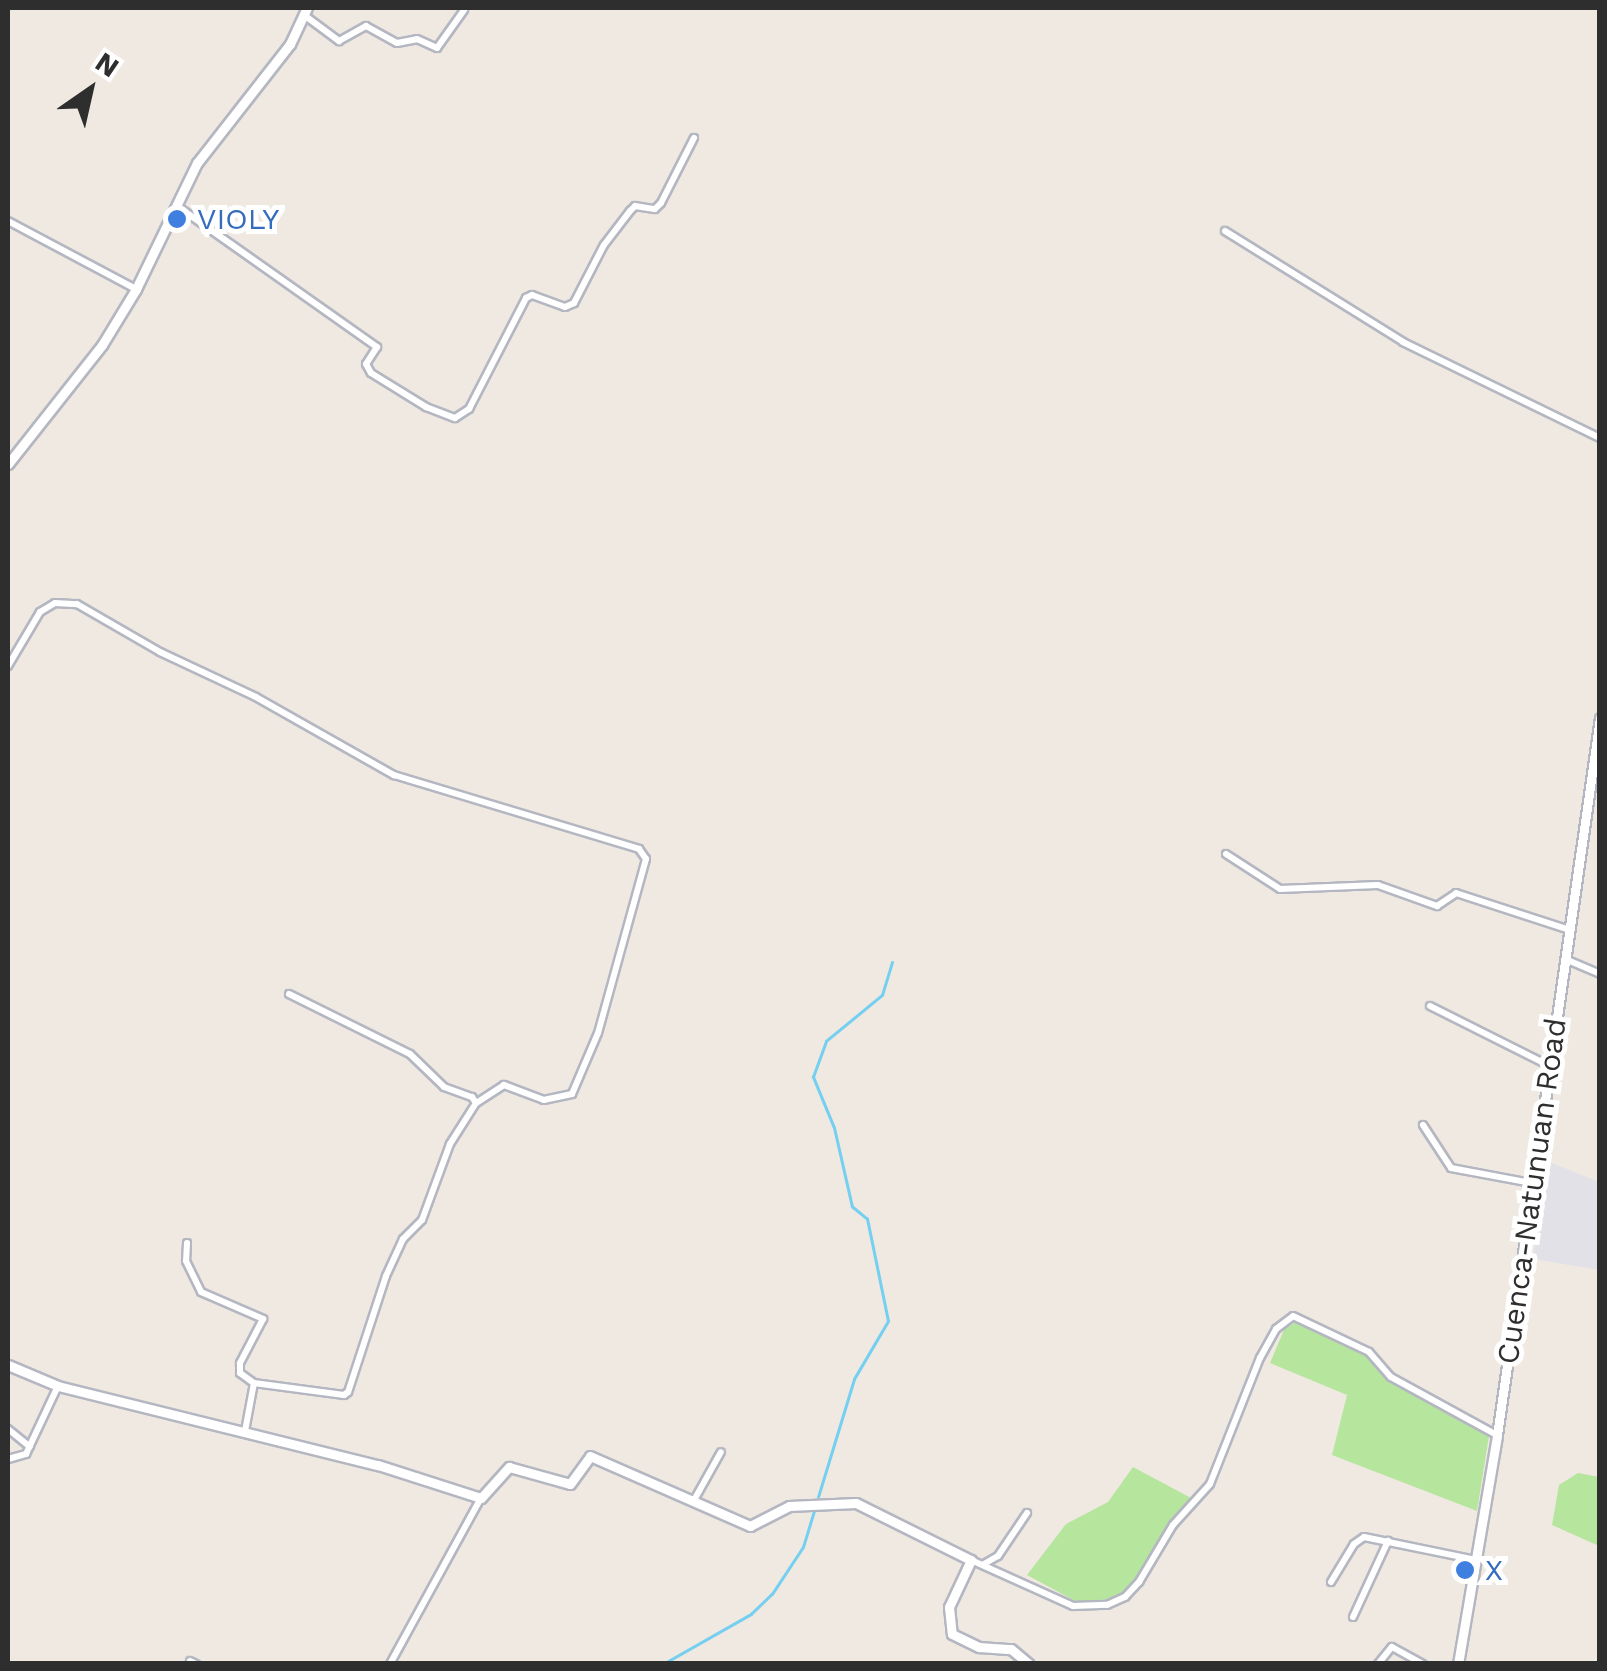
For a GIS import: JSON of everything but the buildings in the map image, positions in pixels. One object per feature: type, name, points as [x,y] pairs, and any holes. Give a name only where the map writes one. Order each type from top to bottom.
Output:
[{"type":"street","points":[[8,464],[102,345],[136,290],[196,163],[290,44],[306,11],[339,41],[366,26],[396,43],[417,39],[437,48],[464,10]]},
{"type":"street","points":[[177,206],[363,334],[377,347],[366,364],[371,373],[426,406],[455,418],[469,410],[526,298],[532,295],[565,307],[574,303],[604,245],[634,206],[655,208],[661,203],[694,138]]},
{"type":"street","points":[[8,220],[136,290]]},
{"type":"street","points":[[1224,231],[1403,342],[1600,438]]},
{"type":"street","points":[[8,666],[40,612],[54,602],[77,604],[160,652],[256,697],[394,775],[639,849],[646,858],[598,1033],[572,1094],[544,1100],[504,1085],[476,1103],[450,1144],[422,1220],[403,1239],[386,1276],[348,1392],[344,1395],[254,1383],[240,1373],[240,1363],[263,1320],[201,1292],[186,1261],[187,1242]]},
{"type":"street","name":"Cuenca-Natunuan Road","points":[[1458,1664],[1497,1435],[1600,718]]},
{"type":"street","points":[[1226,854],[1280,889],[1378,885],[1437,906],[1456,893],[1570,930]]},
{"type":"street","points":[[1565,959],[1600,974]]},
{"type":"street","points":[[288,994],[410,1054],[444,1088],[476,1103]]},
{"type":"street","points":[[1430,1006],[1550,1066]]},
{"type":"street","points":[[1423,1125],[1451,1168],[1531,1184]]},
{"type":"street","points":[[390,1664],[481,1498],[509,1467],[570,1484],[590,1456],[601,1457],[750,1526],[798,1504],[856,1502],[1073,1606],[1098,1606],[1124,1597],[1139,1582],[1173,1525],[1210,1484],[1260,1358],[1276,1329],[1292,1316],[1369,1352],[1391,1377],[1497,1435]]},
{"type":"street","points":[[8,1365],[58,1386],[378,1464],[481,1498]]},
{"type":"street","points":[[245,1432],[254,1383]]},
{"type":"street","points":[[8,1459],[22,1456],[30,1447],[58,1386]]},
{"type":"street","points":[[8,1429],[30,1447]]},
{"type":"street","points":[[693,1502],[721,1452]]},
{"type":"street","points":[[984,1564],[998,1556],[1027,1512]]},
{"type":"street","points":[[1330,1582],[1358,1539],[1370,1536],[1477,1560]]},
{"type":"street","points":[[1353,1617],[1388,1541]]},
{"type":"street","points":[[971,1560],[949,1608],[952,1634],[979,1648],[1011,1649],[1029,1664]]},
{"type":"street","points":[[1378,1664],[1392,1648],[1423,1664]]},
{"type":"shaded area","points":[[1547,1161],[1599,1182],[1599,1270],[1533,1259]]},
{"type":"green space","points":[[1297,1321],[1376,1357],[1381,1372],[1394,1381],[1490,1430],[1477,1511],[1332,1455],[1347,1395],[1270,1363],[1284,1330]]},
{"type":"green space","points":[[1133,1467],[1191,1498],[1141,1578],[1115,1598],[1079,1603],[1027,1575],[1066,1524],[1108,1502]]},
{"type":"green space","points":[[1578,1473],[1599,1477],[1599,1546],[1552,1525],[1559,1485]]},
{"type":"waterway","points":[[818,1497],[854,1379],[888,1321],[867,1219],[852,1207],[834,1128],[813,1077],[826,1041],[882,995],[892,962]]},
{"type":"waterway","points":[[663,1664],[751,1614],[772,1594],[803,1547],[814,1510]]},
{"type":"place","name":"VIOLY","points":[[177,219]]},
{"type":"place","name":"X","points":[[1465,1570]]}]
